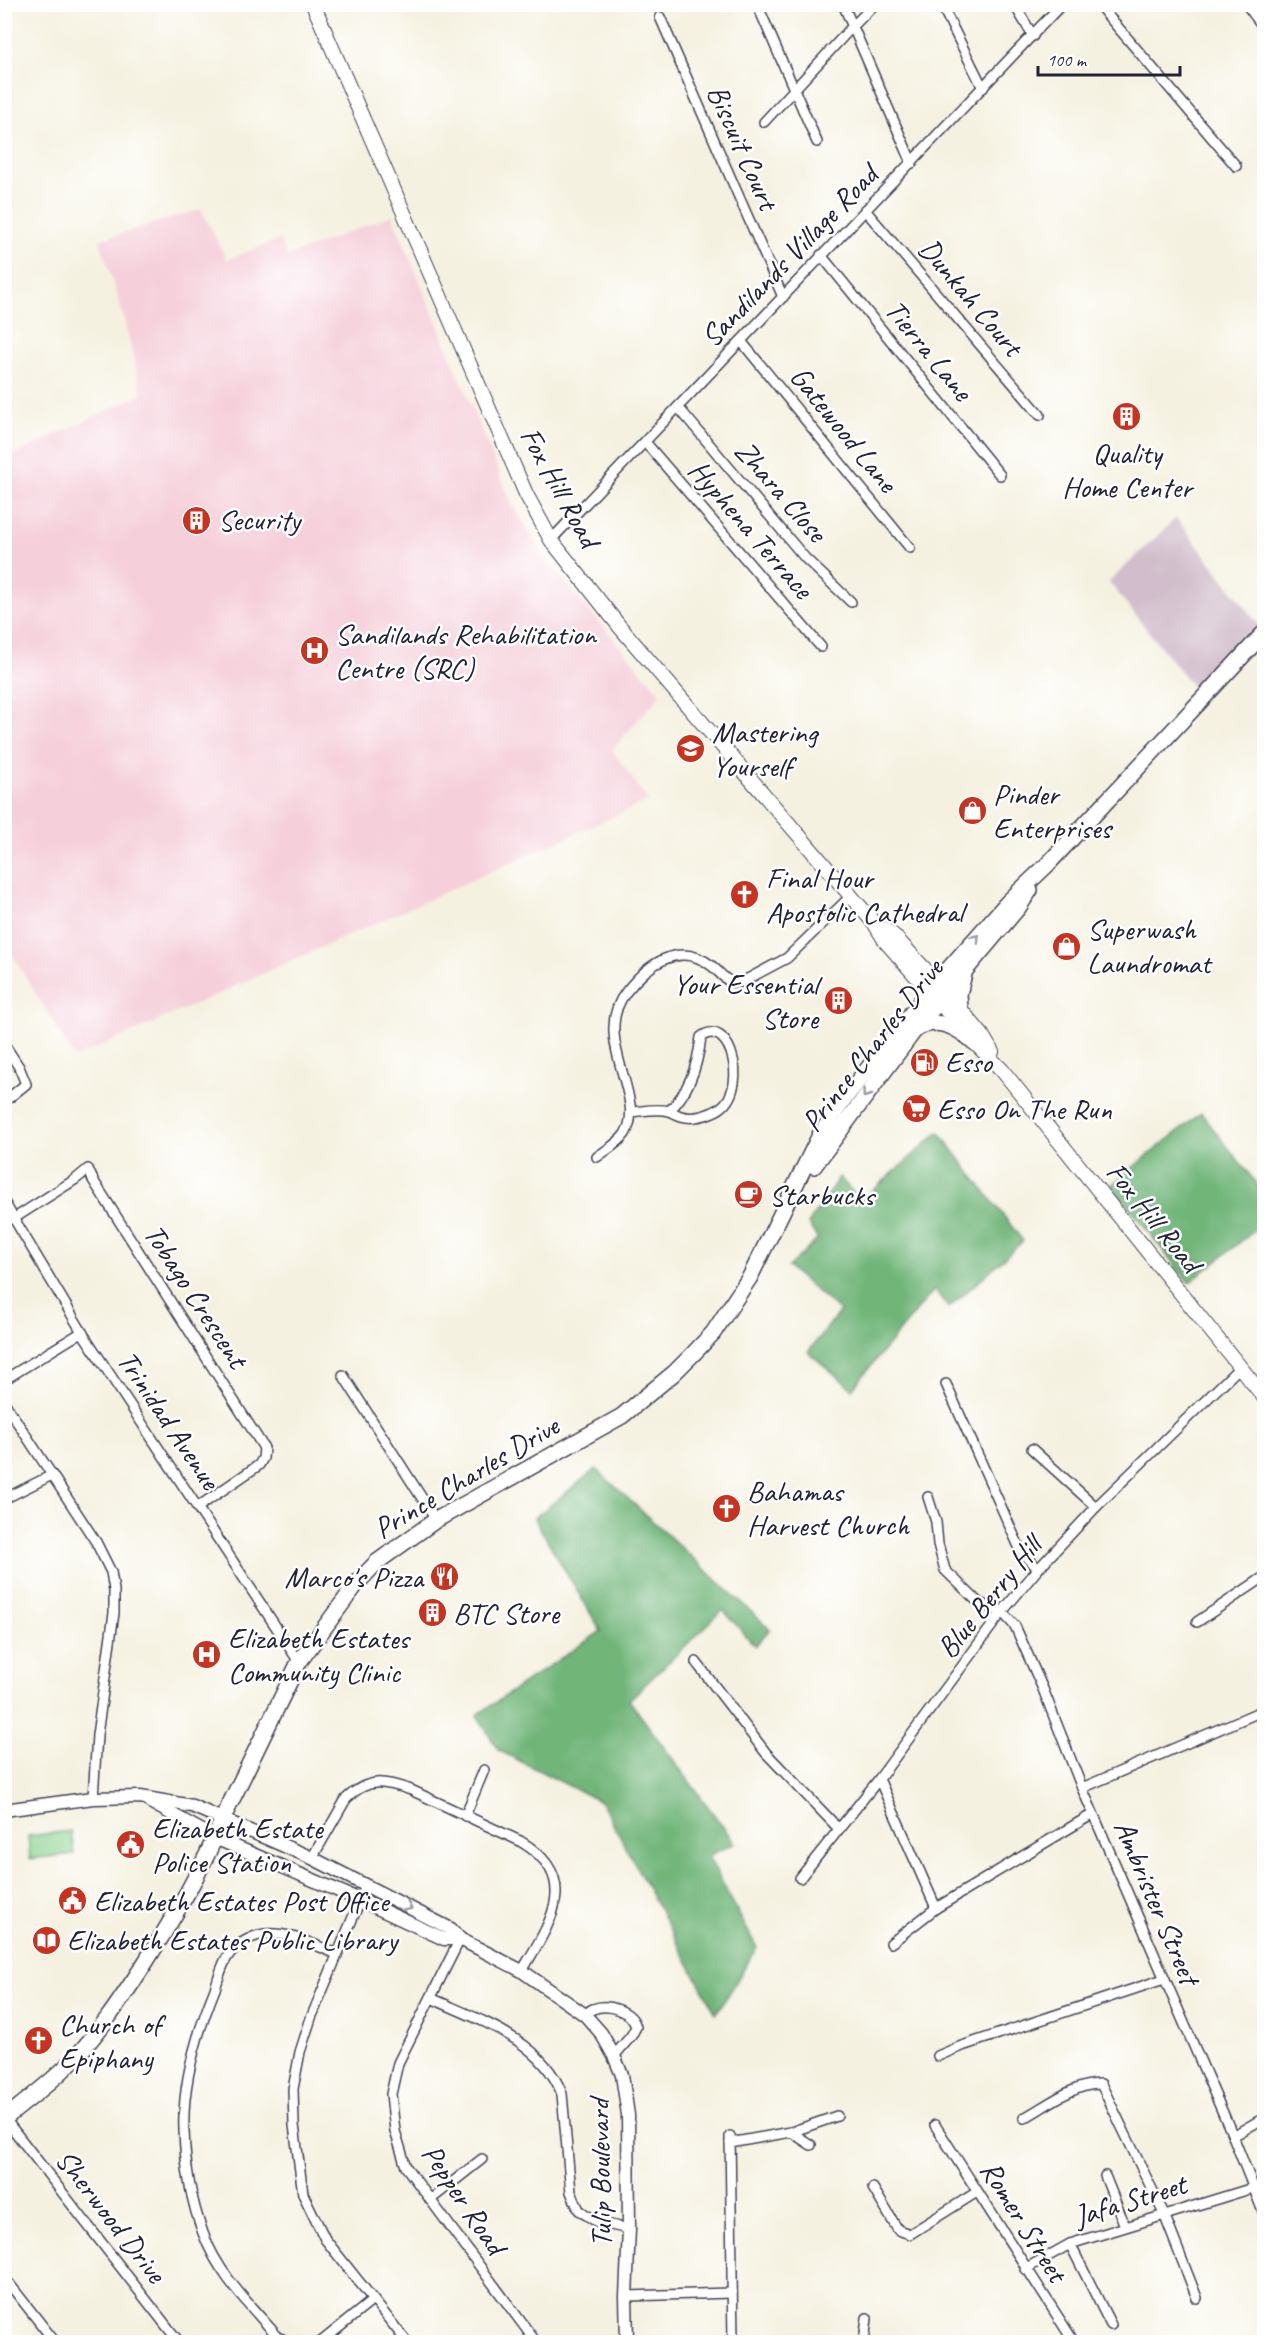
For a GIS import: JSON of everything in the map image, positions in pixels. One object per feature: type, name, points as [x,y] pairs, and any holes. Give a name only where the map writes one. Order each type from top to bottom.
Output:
[{"type":"highway","name":"Prince Charles Drive","points":[[5,2119],[64,2068],[104,2022],[170,1924],[215,1838],[299,1662],[336,1608],[377,1562],[436,1520],[622,1416],[674,1373],[713,1333],[750,1277],[820,1135],[844,1099],[938,991],[1008,902],[1047,865],[1264,633]]},
{"type":"highway","name":"Prince Charles Drive","points":[[787,1204],[830,1142],[914,1031],[938,991],[969,966],[1018,908],[1047,865]]},
{"type":"highway","points":[[960,1009],[959,994],[962,979],[969,966]]},
{"type":"highway","points":[[914,1031],[927,1024],[942,1024],[961,1031],[974,1042]]},
{"type":"main road","name":"Fox Hill Road","points":[[313,4],[526,494],[551,540],[620,627],[875,924],[893,935],[938,991],[974,1042],[1002,1070],[1240,1367],[1262,1388]]},
{"type":"main road","name":"Fox Hill Road","points":[[938,991],[960,1009],[982,1035],[1002,1070]]},
{"type":"street","points":[[757,4],[817,142]]},
{"type":"street","points":[[843,4],[912,163]]},
{"type":"street","points":[[764,122],[875,4]]},
{"type":"street","points":[[941,4],[983,88]]},
{"type":"street","points":[[1014,4],[1033,36]]},
{"type":"street","name":"Sandilands Village Road","points":[[551,540],[1062,4]]},
{"type":"street","points":[[1098,4],[1236,165]]},
{"type":"street","points":[[1246,4],[1264,28]]},
{"type":"street","name":"Biscuit Court","points":[[660,17],[783,297]]},
{"type":"street","name":"Dunkah Court","points":[[866,210],[1041,415]]},
{"type":"street","name":"Tierra Lane","points":[[821,255],[1000,476]]},
{"type":"street","name":"Gatewood Lane","points":[[741,341],[910,548]]},
{"type":"street","name":"Zhara Close","points":[[678,408],[805,558],[851,602]]},
{"type":"street","name":"Hyphena Terrace","points":[[645,442],[821,647]]},
{"type":"street","points":[[597,1157],[618,1143],[625,1134],[632,1112],[618,1061],[614,1034],[616,1014],[623,996],[635,981],[662,960],[683,955],[710,965],[732,983],[742,982],[787,958],[851,896]]},
{"type":"street","points":[[632,1112],[669,1111],[685,1118],[715,1112],[729,1100],[734,1088],[734,1058],[721,1036],[713,1032],[701,1037],[700,1049],[686,1092],[669,1111]]},
{"type":"street","points":[[4,1044],[19,1067],[26,1084],[4,1102]]},
{"type":"street","name":"Tobago Crescent","points":[[13,1219],[88,1169],[264,1448],[263,1458],[259,1465],[198,1507]]},
{"type":"street","name":"Trinidad Avenue","points":[[4,1202],[82,1332],[299,1662]]},
{"type":"street","points":[[4,1380],[82,1332]]},
{"type":"street","name":"Blue Berry Hill","points":[[800,1878],[879,1779],[1002,1612],[1038,1569],[1096,1507],[1240,1367]]},
{"type":"street","points":[[343,1375],[436,1520]]},
{"type":"street","points":[[946,1384],[1020,1549],[1038,1569]]},
{"type":"street","points":[[4,1402],[96,1542],[111,1572],[114,1613],[97,1735],[93,1798]]},
{"type":"street","points":[[1032,1449],[1096,1507]]},
{"type":"street","points":[[4,1499],[52,1475]]},
{"type":"street","points":[[928,1497],[936,1521],[938,1544],[945,1570],[979,1603],[1002,1612]]},
{"type":"street","points":[[1197,1622],[1264,1577]]},
{"type":"street","name":"Ambrister Street","points":[[1002,1612],[1015,1626],[1043,1689],[1093,1814],[1258,2192],[1264,2214]]},
{"type":"street","points":[[696,1662],[766,1754],[839,1829]]},
{"type":"street","points":[[1082,1788],[1264,1710]]},
{"type":"street","points":[[465,1816],[484,1770]]},
{"type":"street","points":[[879,1779],[936,1908]]},
{"type":"street","points":[[312,1858],[346,1799],[358,1788],[372,1782],[411,1790],[532,1848],[549,1865],[554,1876],[557,1895],[555,1911],[522,1971]]},
{"type":"street","name":"Tulip Boulevard","points":[[140,1797],[215,1838],[444,1939],[460,1939]]},
{"type":"street","name":"Tulip Boulevard","points":[[4,1810],[93,1798],[140,1797],[192,1806],[312,1858],[451,1929],[460,1939],[522,1971],[585,2015],[601,2033],[614,2056],[622,2075],[628,2115],[627,2343]]},
{"type":"street","points":[[891,1943],[936,1908],[1093,1814]]},
{"type":"street","points":[[366,1886],[311,2018],[300,2052],[293,2089],[294,2125],[303,2194],[325,2239],[406,2343]]},
{"type":"street","points":[[286,2343],[277,2336],[224,2275],[203,2234],[189,2177],[184,2130],[185,2092],[200,2024],[227,1958],[240,1944],[259,1935],[277,1934],[338,1954]]},
{"type":"street","name":"Pepper Road","points":[[460,1939],[398,2063],[391,2094],[395,2131],[406,2167],[536,2343]]},
{"type":"street","points":[[938,2056],[1164,1979]]},
{"type":"street","points":[[431,1998],[521,2042],[541,2060],[557,2081],[562,2094],[571,2192],[579,2210],[597,2222],[629,2229]]},
{"type":"street","points":[[585,2015],[593,2009],[612,2008],[634,2019],[636,2027],[632,2036],[614,2056]]},
{"type":"street","points":[[1024,2118],[1075,2090],[1091,2083],[1101,2084],[1164,2214],[1197,2298]]},
{"type":"street","points":[[733,2343],[730,2140],[791,2132],[837,2116]]},
{"type":"street","points":[[1233,2136],[1264,2118]]},
{"type":"street","name":"Sherwood Drive","points":[[5,2119],[178,2343]]},
{"type":"street","name":"Romer Street","points":[[934,2125],[1074,2343]]},
{"type":"street","points":[[791,2132],[811,2145]]},
{"type":"street","points":[[430,2200],[482,2159]]},
{"type":"street","points":[[1105,2176],[1125,2226]]},
{"type":"street","points":[[873,2188],[898,2230],[910,2234],[977,2192]]},
{"type":"street","name":"Jafa Street","points":[[1025,2269],[1070,2244],[1164,2214],[1258,2192]]},
{"type":"street","points":[[1070,2244],[1111,2325]]},
{"type":"street","points":[[4,2277],[55,2343]]},
{"type":"street","points":[[626,2296],[732,2294]]},
{"type":"street","points":[[321,2343],[374,2300]]},
{"type":"street","points":[[864,2343],[867,2318]]},
{"type":"shaded area","name":"Sandilands Rehabilitation Centre (SRC)","points":[[201,209],[227,260],[280,239],[287,257],[392,215],[513,506],[548,562],[661,694],[612,750],[648,801],[75,1058],[5,943],[5,459],[142,394],[123,315],[100,240]]},
{"type":"shaded area","points":[[1176,518],[1259,625],[1196,691],[1109,582]]},
{"type":"green space","points":[[1201,1113],[1264,1193],[1264,1223],[1189,1283],[1111,1185]]},
{"type":"green space","points":[[939,1132],[1023,1241],[949,1308],[934,1290],[852,1389],[808,1352],[840,1311],[788,1267],[818,1239],[808,1224],[839,1177],[861,1201]]},
{"type":"green space","points":[[596,1469],[770,1629],[755,1646],[723,1610],[629,1700],[735,1843],[708,1856],[757,1948],[716,2014],[601,1802],[498,1750],[477,1715],[601,1631],[534,1518]]},
{"type":"green space","points":[[71,1831],[74,1854],[30,1859],[28,1836]]},
{"type":"place","name":"Quality Home Center","points":[[1127,416]]},
{"type":"place","name":"Security","points":[[197,520]]},
{"type":"place","name":"Sandilands Rehabilitation Centre (SRC)","points":[[314,651]]},
{"type":"place","name":"Mastering Yourself","points":[[691,749]]},
{"type":"place","name":"Pinder Enterprises","points":[[972,811]]},
{"type":"place","name":"Final Hour Apostolic Cathedral","points":[[745,895]]},
{"type":"place","name":"Superwash Laundromat","points":[[1066,946]]},
{"type":"place","name":"Your Essential Store","points":[[839,1001]]},
{"type":"place","name":"Esso","points":[[924,1062]]},
{"type":"place","name":"Esso On The Run","points":[[916,1109]]},
{"type":"place","name":"Starbucks","points":[[748,1195]]},
{"type":"place","name":"Bahamas Harvest Church","points":[[726,1508]]},
{"type":"place","name":"Marco's Pizza","points":[[444,1577]]},
{"type":"place","name":"BTC Store","points":[[432,1613]]},
{"type":"place","name":"Elizabeth Estates Community Clinic","points":[[207,1655]]},
{"type":"place","name":"Elizabeth Estate Police Station","points":[[131,1845]]},
{"type":"place","name":"Elizabeth Estates Post Office","points":[[73,1901]]},
{"type":"place","name":"Elizabeth Estates Public Library","points":[[46,1940]]},
{"type":"place","name":"Church of Epiphany","points":[[38,2041]]}]
